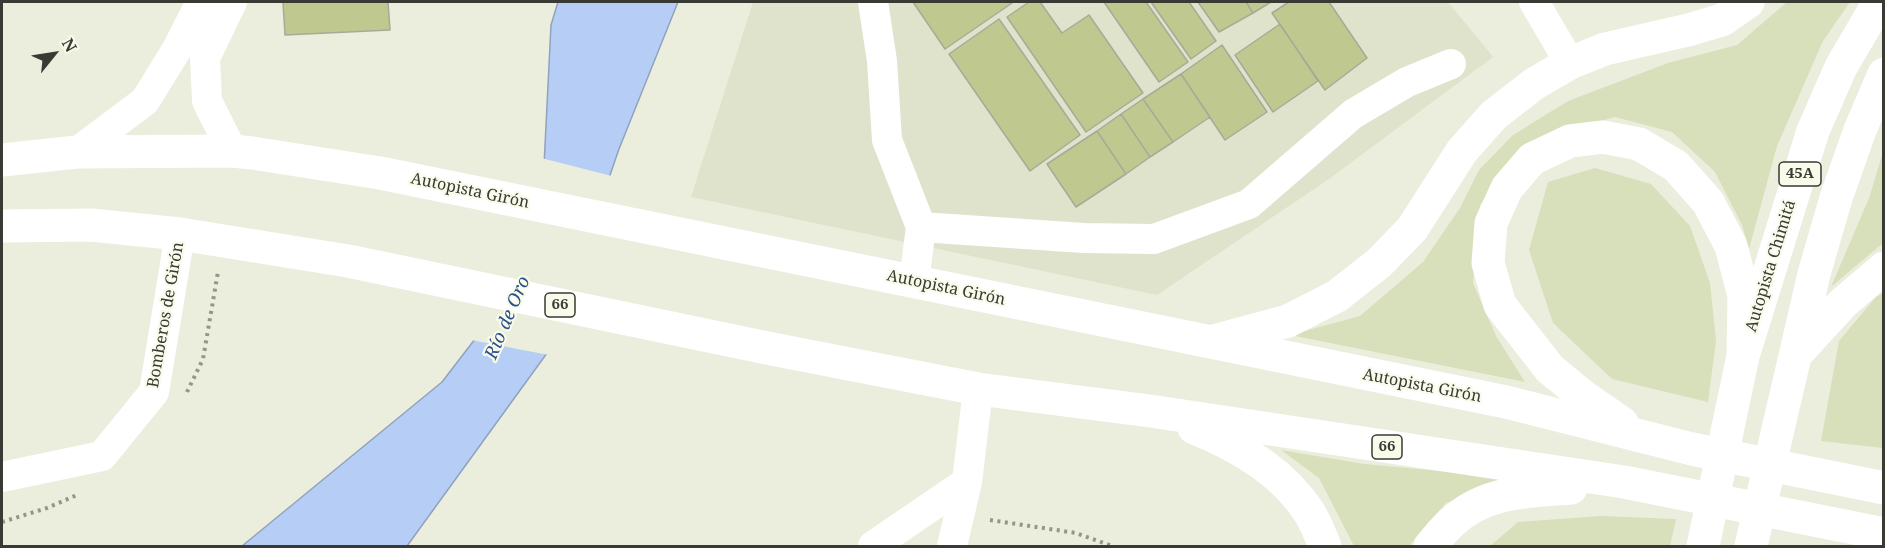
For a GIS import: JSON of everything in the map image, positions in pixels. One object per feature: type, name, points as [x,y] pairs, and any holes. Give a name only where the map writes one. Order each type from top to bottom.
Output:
[{"type":"highway","points":[[1208,342],[1288,321],[1337,296],[1379,263],[1412,229],[1462,151],[1494,115],[1534,84],[1570,63],[1605,50],[1722,20],[1748,2]]},
{"type":"highway","name":"Autopista Chimitá","points":[[1703,546],[1743,356],[1813,131],[1841,67],[1879,2]]},
{"type":"highway","name":"45A","points":[[1751,546],[1814,274],[1836,198],[1860,130],[1884,74]]},
{"type":"highway","points":[[1638,434],[1582,396],[1550,369],[1500,305],[1488,263],[1491,223],[1507,188],[1533,159],[1570,141],[1603,137],[1639,144],[1676,166],[1708,202],[1731,246],[1744,296],[1743,356]]},
{"type":"highway","name":"Autopista Girón","points":[[2,160],[77,152],[232,152],[252,153],[380,173],[1506,402],[1692,449],[1884,488]]},
{"type":"highway","name":"66","points":[[2,226],[91,225],[180,234],[348,261],[772,350],[978,389],[1150,411],[1624,482],[1884,534]]},
{"type":"highway","points":[[1796,355],[1843,303],[1884,268]]},
{"type":"highway","points":[[1150,411],[1220,439],[1275,472],[1309,512],[1325,546]]},
{"type":"highway","points":[[1430,546],[1452,521],[1488,499],[1525,491],[1624,482]]},
{"type":"street","points":[[77,152],[145,101],[177,49],[201,2]]},
{"type":"street","points":[[232,2],[205,58],[207,101],[232,152]]},
{"type":"street","points":[[873,2],[882,62],[887,140],[921,226],[914,281]]},
{"type":"street","points":[[1534,2],[1570,63]]},
{"type":"street","points":[[921,226],[1084,237],[1154,239],[1249,204],[1353,114],[1407,82],[1452,64]]},
{"type":"street","name":"Bomberos de Girón","points":[[2,477],[102,456],[154,392],[180,234]]},
{"type":"street","points":[[952,546],[967,482],[978,389]]},
{"type":"street","points":[[873,546],[967,482]]},
{"type":"path","points":[[959,515],[1076,533],[1112,546]]},
{"type":"shaded area","points":[[753,2],[1448,2],[1493,57],[1329,179],[1157,295],[691,197]]},
{"type":"shaded area","points":[[1787,2],[1850,2],[1823,41],[1777,146],[1749,249],[1742,225],[1715,172],[1672,132],[1615,117],[1546,137],[1513,163],[1480,205],[1473,283],[1496,336],[1525,382],[1290,335],[1360,316],[1423,262],[1460,208],[1479,170],[1513,135],[1568,101],[1668,63],[1737,45]]},
{"type":"shaded area","points":[[1883,152],[1883,243],[1831,287],[1869,198]]},
{"type":"shaded area","points":[[1595,168],[1651,184],[1690,226],[1710,283],[1716,341],[1708,402],[1612,379],[1553,323],[1529,250],[1548,182]]},
{"type":"shaded area","points":[[1883,293],[1883,448],[1821,441],[1839,341],[1876,297]]},
{"type":"shaded area","points":[[1281,450],[1364,464],[1461,473],[1507,480],[1446,503],[1409,546],[1354,546],[1319,478]]},
{"type":"shaded area","points":[[1601,516],[1676,519],[1670,546],[1490,546],[1518,522]]},
{"type":"water","name":"Río de Oro","points":[[558,2],[678,2],[619,149],[550,349],[407,546],[242,546],[442,382],[495,313],[543,186],[551,25]]},
{"type":"pier","points":[[541,158],[612,176],[553,350],[549,355],[471,340],[492,312],[540,186]]},
{"type":"building","points":[[283,2],[388,2],[390,30],[285,35]]},
{"type":"building","points":[[913,2],[1012,2],[1012,3],[945,49]]},
{"type":"building","points":[[1029,2],[1040,2],[1062,33],[1089,15],[1143,93],[1086,132],[1007,17]]},
{"type":"building","points":[[1104,2],[1146,2],[1188,62],[1159,82]]},
{"type":"building","points":[[1151,2],[1189,2],[1216,41],[1191,59]]},
{"type":"building","points":[[1198,2],[1246,2],[1253,13],[1219,32]]},
{"type":"building","points":[[1246,2],[1271,2],[1253,13]]},
{"type":"building","points":[[1289,2],[1329,2],[1367,58],[1325,90],[1272,13]]},
{"type":"building","points":[[999,19],[1080,135],[1030,171],[949,54]]},
{"type":"building","points":[[1280,24],[1318,81],[1273,112],[1235,55]]},
{"type":"building","points":[[1222,45],[1267,112],[1225,140],[1181,74]]},
{"type":"building","points":[[1181,74],[1210,117],[1173,142],[1143,99]]},
{"type":"building","points":[[1143,99],[1173,142],[1150,157],[1121,114]]},
{"type":"building","points":[[1121,114],[1150,157],[1126,174],[1097,131]]},
{"type":"building","points":[[1097,131],[1126,174],[1076,207],[1047,164]]}]
